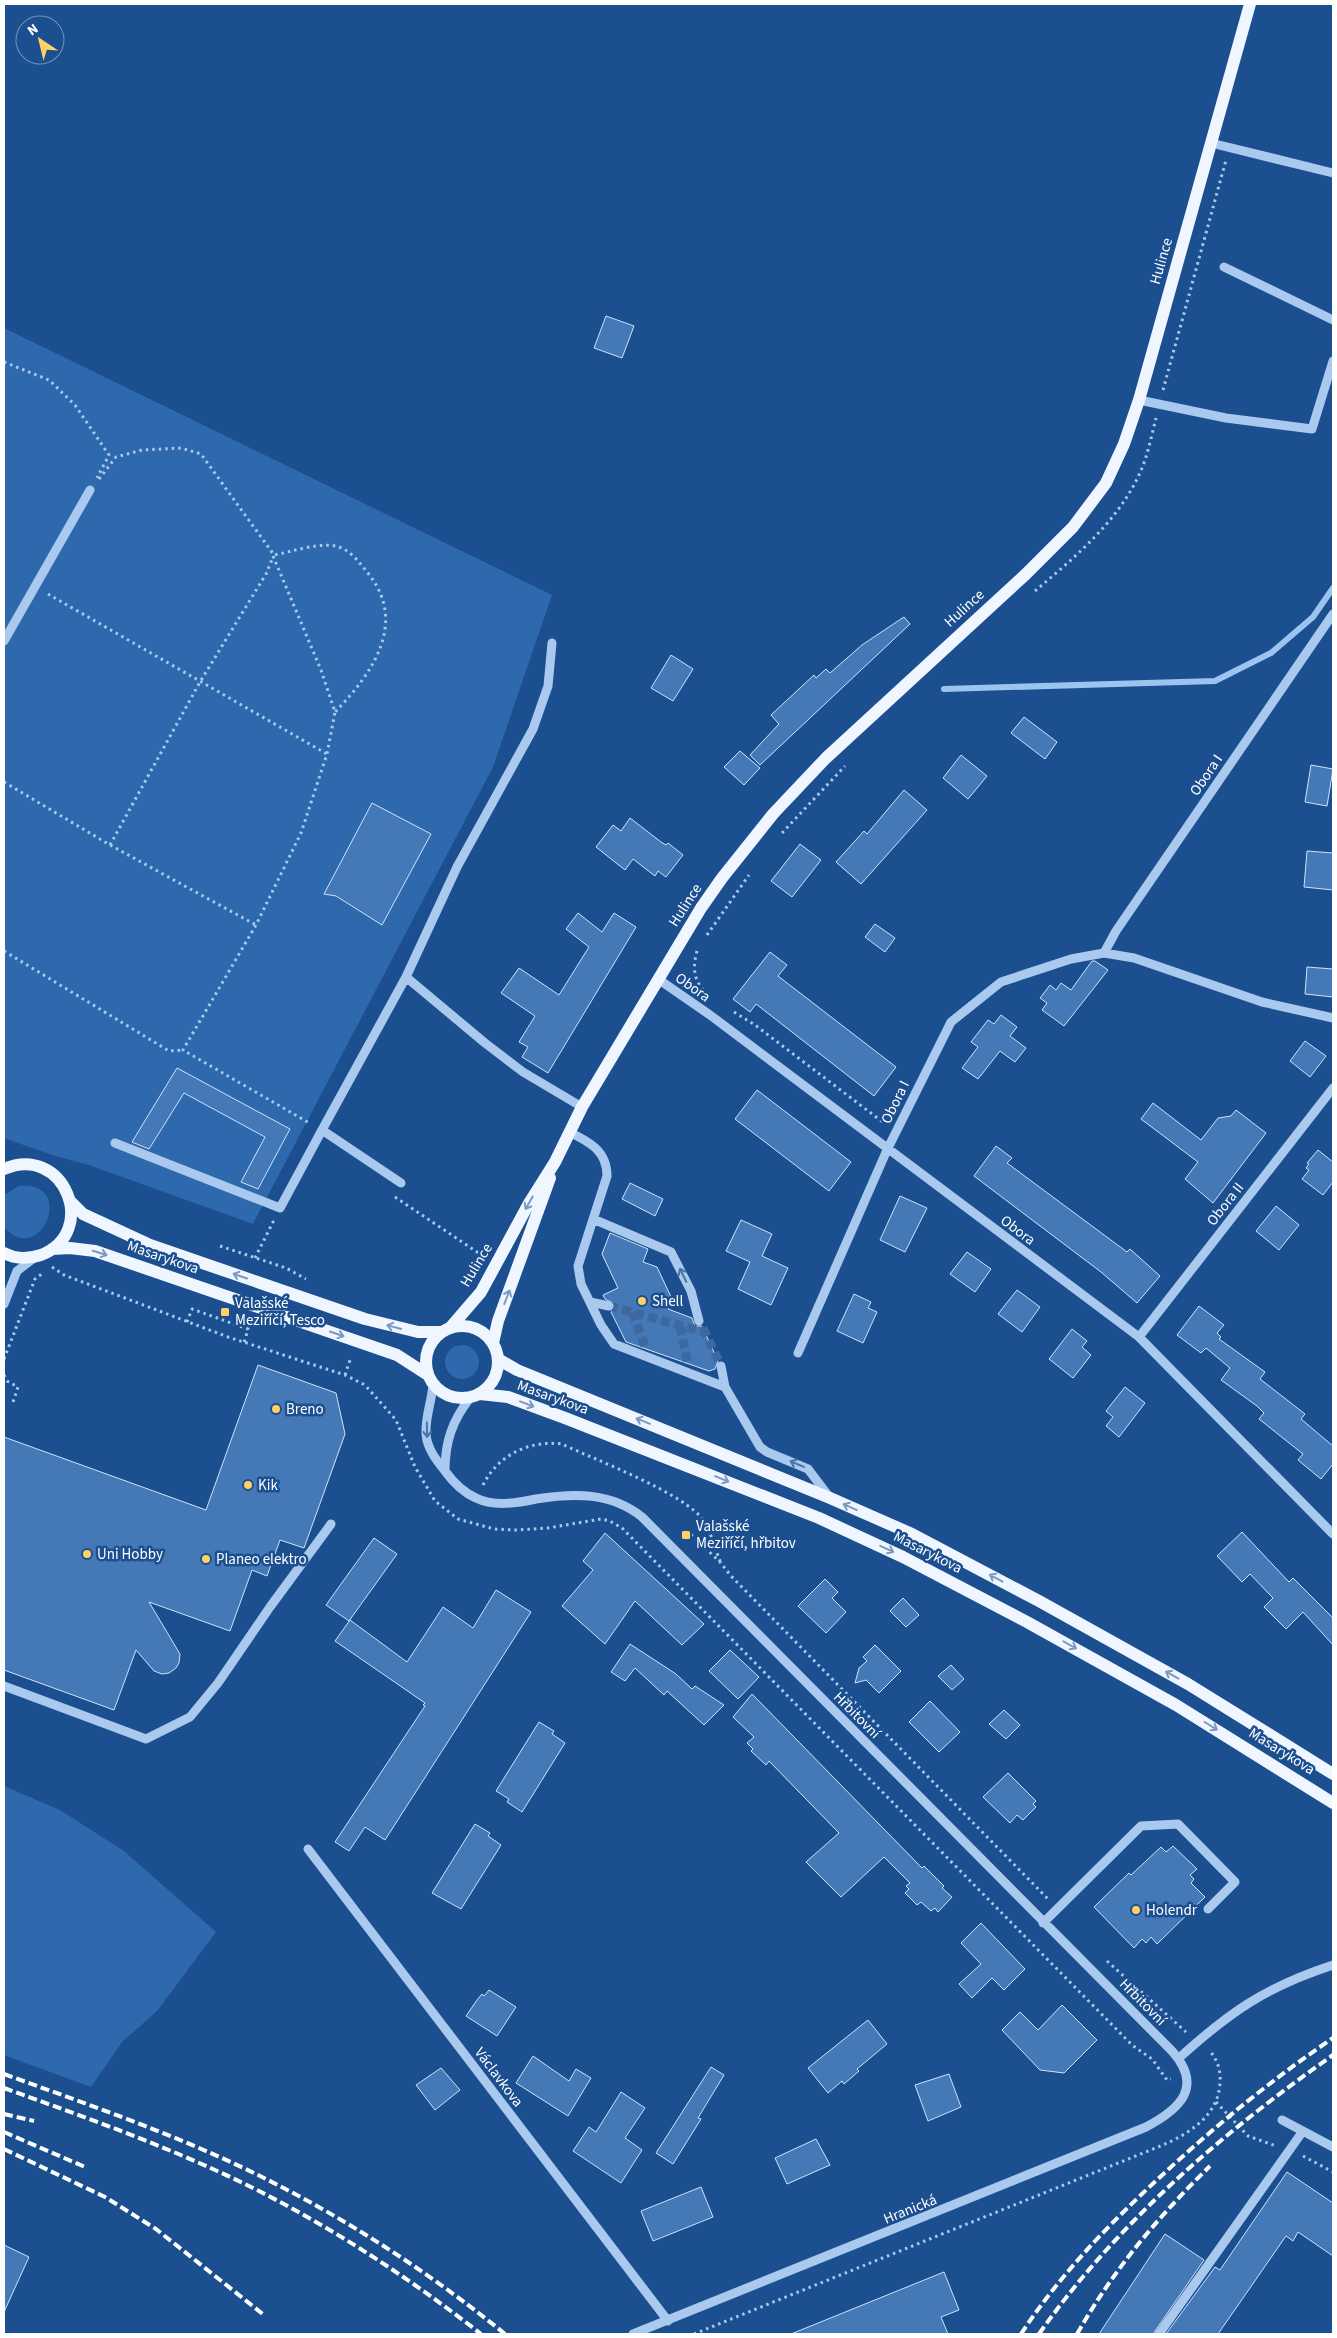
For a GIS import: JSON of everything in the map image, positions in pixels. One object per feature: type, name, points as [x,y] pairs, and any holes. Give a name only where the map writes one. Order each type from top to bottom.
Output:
[{"type":"main road","name":"Hulince","points":[[493,1343],[498,1321],[555,1162],[569,1132],[658,980],[717,886],[779,807],[858,726],[1019,580],[1074,526],[1106,483],[1124,444],[1139,400],[1250,4]]},
{"type":"main road","name":"Hulince","points":[[446,1330],[481,1292],[528,1205],[555,1162]]},
{"type":"main road","name":"Masarykova","points":[[4,1169],[23,1164],[41,1167],[57,1177],[63,1184],[70,1200],[83,1214],[150,1245],[365,1319],[418,1332],[446,1330]]},
{"type":"main road","name":"Masarykova","points":[[4,1253],[16,1257],[35,1257],[52,1249],[59,1243],[68,1228],[71,1219],[70,1200]]},
{"type":"main road","name":"Masarykova","points":[[52,1249],[70,1248],[104,1254],[397,1355],[431,1380]]},
{"type":"main road","points":[[462,1326],[474,1328],[485,1334],[493,1343],[498,1359],[494,1379],[488,1388],[475,1396],[450,1396],[431,1380],[426,1366],[429,1346],[446,1330],[462,1326]]},
{"type":"main road","name":"Masarykova","points":[[498,1359],[524,1373],[830,1498],[912,1534],[1039,1601],[1188,1684],[1333,1774]]},
{"type":"main road","name":"Masarykova","points":[[475,1396],[508,1397],[820,1518],[903,1557],[1027,1622],[1176,1705],[1333,1802]]},
{"type":"street","points":[[1211,143],[1333,173]]},
{"type":"street","points":[[1224,267],[1333,320]]},
{"type":"street","points":[[1139,400],[1226,418],[1312,429],[1333,361]]},
{"type":"street","points":[[4,641],[90,490]]},
{"type":"street","name":"Obora I","points":[[1104,954],[1116,931],[1333,614]]},
{"type":"street","points":[[115,1143],[280,1208],[406,977],[458,867],[533,729],[548,686],[552,643]]},
{"type":"street","name":"Obora I","points":[[798,1353],[887,1150],[950,1022],[1001,982],[1071,959],[1104,954],[1134,958],[1262,1002],[1333,1018]]},
{"type":"street","points":[[406,977],[523,1072],[582,1107]]},
{"type":"street","name":"Obora","points":[[658,980],[710,1015],[887,1150],[1139,1337],[1333,1534]]},
{"type":"street","name":"Obora II","points":[[1139,1337],[1333,1088]]},
{"type":"street","points":[[322,1130],[401,1183]]},
{"type":"street","points":[[569,1132],[593,1145],[600,1152],[607,1167],[608,1176],[578,1266],[581,1284],[614,1344],[645,1352],[686,1368],[725,1387]]},
{"type":"street","points":[[593,1219],[671,1252],[690,1291],[699,1321]]},
{"type":"street","points":[[4,1304],[17,1271],[35,1257]]},
{"type":"street","points":[[590,1302],[609,1306]]},
{"type":"street","points":[[721,1366],[725,1387],[760,1447],[766,1452],[808,1469],[830,1498]]},
{"type":"street","name":"Hřbitovní","points":[[431,1380],[426,1433],[432,1452],[445,1472],[464,1492],[487,1502],[520,1502],[576,1495],[608,1499],[630,1508],[659,1533],[1178,2058],[1186,2075],[1186,2093]]},
{"type":"street","points":[[445,1472],[448,1435],[458,1416],[475,1396]]},
{"type":"street","points":[[4,1686],[146,1740],[190,1717],[218,1683],[270,1607],[331,1524]]},
{"type":"street","points":[[1043,1922],[1140,1826],[1178,1824],[1234,1882],[1208,1909]]},
{"type":"street","name":"Václavkova","points":[[308,1849],[668,2321]]},
{"type":"street","points":[[1178,2058],[1235,2010],[1269,1990],[1333,1965]]},
{"type":"street","name":"Hranická","points":[[633,2334],[1146,2127],[1169,2114],[1182,2101],[1186,2093]]},
{"type":"street","points":[[1282,2120],[1333,2147]]},
{"type":"street","points":[[1159,2334],[1303,2131]]},
{"type":"path","points":[[4,362],[50,380],[75,405],[110,455],[90,490]]},
{"type":"path","points":[[90,490],[116,457],[142,450],[181,448],[200,454],[274,556],[321,670],[335,712],[327,754],[301,833],[256,925],[183,1050]]},
{"type":"path","points":[[274,556],[311,547],[338,546],[354,556],[375,582],[384,606],[387,628],[377,656],[358,688],[335,712]]},
{"type":"path","points":[[110,845],[200,682],[266,574],[274,556]]},
{"type":"path","points":[[35,586],[327,754]]},
{"type":"path","points":[[4,782],[110,845],[256,925]]},
{"type":"path","points":[[4,951],[169,1051],[183,1050],[322,1130]]},
{"type":"path","points":[[391,1195],[489,1260]]},
{"type":"path","points":[[255,1258],[280,1208]]},
{"type":"path","points":[[220,1246],[292,1271],[309,1281]]},
{"type":"path","points":[[4,1359],[35,1279],[51,1267],[64,1275],[187,1322],[344,1375],[365,1386],[396,1420],[403,1433],[415,1467],[435,1501],[458,1519],[494,1529],[548,1528],[601,1519],[610,1521],[622,1528],[1132,2045],[1152,2059],[1167,2080],[1186,2075]]},
{"type":"path","points":[[187,1322],[192,1309],[248,1329],[244,1342]]},
{"type":"path","points":[[4,1375],[7,1381],[18,1387],[12,1405]]},
{"type":"path","points":[[686,1530],[720,1562],[730,1576],[1057,1908]]},
{"type":"path","points":[[694,2334],[1163,2145],[1192,2129],[1209,2113],[1216,2102],[1220,2078],[1217,2061],[1212,2053],[1198,2040],[1164,2014],[1100,1955]]},
{"type":"path","points":[[1216,2102],[1248,2136],[1311,2159],[1333,2172]]},
{"type":"shaded area","points":[[4,328],[552,595],[493,767],[253,1224],[89,1165],[52,1155],[4,1138]]},
{"type":"shaded area","points":[[19,1186],[37,1188],[47,1196],[50,1207],[47,1220],[40,1231],[30,1237],[17,1237],[4,1227],[4,1195]]},
{"type":"shaded area","points":[[462,1345],[469,1346],[474,1350],[478,1355],[478,1369],[474,1374],[469,1378],[462,1379],[455,1378],[450,1374],[446,1369],[445,1362],[446,1355],[450,1350],[455,1346]]},
{"type":"shaded area","points":[[4,1786],[60,1810],[124,1851],[216,1932],[157,2011],[122,2042],[91,2087],[4,2055]]},
{"type":"building","points":[[606,316],[634,326],[622,358],[594,348]]},
{"type":"building","points":[[904,617],[910,624],[760,765],[750,755],[779,724],[771,715],[814,675],[816,678],[826,669],[830,673],[862,645]]},
{"type":"building","points":[[671,655],[693,669],[673,701],[651,688]]},
{"type":"building","points":[[1024,717],[1057,742],[1045,759],[1011,733]]},
{"type":"building","points":[[740,751],[760,768],[744,785],[724,767]]},
{"type":"building","points":[[961,755],[987,776],[968,799],[943,778]]},
{"type":"building","points":[[1311,765],[1333,769],[1327,806],[1305,802]]},
{"type":"building","points":[[904,790],[927,810],[861,884],[836,862],[864,831],[867,834]]},
{"type":"building","points":[[372,803],[431,834],[382,925],[336,896],[324,894]]},
{"type":"building","points":[[630,818],[661,842],[666,845],[668,843],[683,855],[666,877],[658,871],[655,876],[633,859],[625,870],[596,847],[613,825],[621,831]]},
{"type":"building","points":[[800,844],[821,860],[792,897],[771,881]]},
{"type":"building","points":[[1307,851],[1333,853],[1333,890],[1304,887]]},
{"type":"building","points":[[578,913],[602,932],[614,913],[636,927],[548,1073],[522,1057],[528,1047],[519,1042],[535,1016],[501,993],[519,968],[559,995],[589,947],[566,929]]},
{"type":"building","points":[[875,924],[895,938],[885,952],[865,937]]},
{"type":"building","points":[[770,952],[787,965],[778,976],[896,1067],[874,1096],[756,1004],[750,1012],[733,999]]},
{"type":"building","points":[[1092,961],[1108,970],[1064,1026],[1042,1010],[1047,1003],[1040,998],[1050,985],[1056,990],[1061,983],[1071,990]]},
{"type":"building","points":[[1307,967],[1333,969],[1333,997],[1305,994]]},
{"type":"building","points":[[1001,1015],[1017,1027],[1010,1036],[1026,1048],[1015,1062],[1000,1051],[978,1079],[962,1068],[978,1047],[971,1042],[988,1020],[994,1024]]},
{"type":"building","points":[[1305,1041],[1326,1056],[1310,1077],[1290,1061]]},
{"type":"building","points":[[177,1068],[290,1129],[258,1189],[241,1182],[265,1137],[184,1093],[149,1149],[132,1142]]},
{"type":"building","points":[[757,1090],[851,1162],[829,1191],[735,1119]]},
{"type":"building","points":[[1153,1103],[1201,1140],[1218,1118],[1231,1116],[1236,1110],[1266,1133],[1213,1203],[1185,1179],[1198,1162],[1141,1119]]},
{"type":"building","points":[[996,1146],[1012,1158],[1007,1163],[1127,1252],[1130,1249],[1160,1276],[1137,1303],[1101,1272],[974,1176]]},
{"type":"building","points":[[1318,1150],[1333,1162],[1333,1182],[1323,1195],[1302,1179],[1309,1170],[1306,1168],[1309,1164],[1307,1163]]},
{"type":"building","points":[[630,1183],[663,1199],[655,1216],[622,1199]]},
{"type":"building","points":[[900,1196],[927,1208],[905,1252],[880,1240]]},
{"type":"building","points":[[1276,1206],[1299,1225],[1279,1250],[1256,1231]]},
{"type":"building","points":[[741,1220],[772,1234],[762,1256],[788,1268],[771,1305],[738,1289],[750,1262],[726,1251]]},
{"type":"building","points":[[610,1233],[648,1249],[643,1262],[657,1267],[672,1299],[668,1309],[692,1318],[695,1326],[702,1326],[718,1361],[715,1369],[709,1371],[626,1342],[611,1312],[615,1308],[615,1304],[605,1299],[603,1295],[618,1288],[602,1254]]},
{"type":"building","points":[[967,1252],[991,1269],[975,1292],[950,1274]]},
{"type":"building","points":[[1017,1290],[1040,1307],[1022,1332],[998,1314]]},
{"type":"building","points":[[854,1294],[871,1302],[868,1308],[877,1312],[863,1343],[837,1331]]},
{"type":"building","points":[[1199,1306],[1224,1325],[1217,1333],[1221,1337],[1219,1339],[1265,1372],[1260,1379],[1305,1414],[1301,1419],[1333,1446],[1333,1464],[1321,1479],[1298,1460],[1303,1454],[1259,1419],[1264,1413],[1257,1406],[1221,1380],[1230,1368],[1206,1348],[1201,1353],[1177,1335]]},
{"type":"building","points":[[1072,1329],[1087,1341],[1082,1347],[1091,1355],[1073,1378],[1049,1359]]},
{"type":"building","points":[[258,1365],[336,1393],[345,1434],[304,1548],[280,1540],[267,1576],[252,1570],[230,1631],[149,1602],[180,1654],[179,1663],[169,1673],[162,1674],[154,1671],[136,1650],[114,1710],[4,1670],[4,1437],[206,1510]]},
{"type":"building","points":[[1125,1387],[1145,1403],[1119,1437],[1106,1426],[1113,1417],[1106,1411]]},
{"type":"building","points":[[1242,1532],[1289,1582],[1293,1578],[1333,1618],[1333,1645],[1303,1612],[1286,1629],[1264,1607],[1273,1598],[1250,1574],[1242,1582],[1217,1556]]},
{"type":"building","points":[[605,1533],[704,1624],[682,1645],[635,1601],[605,1644],[562,1606],[593,1570],[583,1561]]},
{"type":"building","points":[[374,1538],[397,1554],[349,1621],[326,1605]]},
{"type":"building","points":[[825,1579],[838,1592],[832,1598],[846,1612],[826,1633],[798,1606]]},
{"type":"building","points":[[496,1590],[531,1612],[385,1840],[365,1827],[349,1851],[335,1842],[425,1706],[423,1705],[425,1703],[335,1641],[350,1620],[407,1662],[443,1607],[473,1628]]},
{"type":"building","points":[[903,1598],[919,1615],[906,1627],[890,1611]]},
{"type":"building","points":[[630,1644],[676,1674],[692,1689],[695,1686],[724,1705],[704,1725],[667,1691],[664,1695],[635,1668],[625,1681],[611,1672]]},
{"type":"building","points":[[875,1645],[901,1671],[879,1693],[866,1680],[855,1683],[859,1668],[867,1661],[863,1657]]},
{"type":"building","points":[[730,1650],[759,1677],[738,1699],[709,1671]]},
{"type":"building","points":[[951,1665],[964,1679],[952,1690],[938,1676]]},
{"type":"building","points":[[752,1694],[922,1868],[924,1866],[944,1886],[942,1888],[952,1897],[938,1912],[935,1908],[931,1911],[921,1902],[917,1905],[905,1893],[909,1889],[906,1886],[910,1883],[884,1857],[841,1897],[806,1862],[839,1833],[769,1761],[766,1765],[751,1751],[753,1749],[747,1743],[754,1737],[733,1717]]},
{"type":"building","points":[[930,1701],[960,1732],[939,1752],[909,1722]]},
{"type":"building","points":[[1004,1710],[1020,1725],[1006,1739],[989,1724]]},
{"type":"building","points":[[539,1722],[554,1731],[552,1734],[565,1743],[522,1812],[507,1802],[509,1799],[496,1791]]},
{"type":"building","points":[[1008,1773],[1036,1801],[1033,1804],[1036,1807],[1023,1820],[1017,1815],[1010,1823],[983,1797]]},
{"type":"building","points":[[475,1824],[490,1833],[488,1836],[501,1845],[461,1909],[432,1893]]},
{"type":"building","points":[[1173,1846],[1197,1869],[1190,1875],[1194,1879],[1191,1883],[1205,1897],[1157,1944],[1151,1937],[1146,1943],[1142,1939],[1134,1948],[1094,1907],[1129,1873],[1131,1875],[1161,1847],[1166,1852]]},
{"type":"building","points":[[981,1923],[1025,1969],[1004,1990],[992,1978],[972,1998],[959,1984],[981,1964],[961,1943]]},
{"type":"building","points":[[489,1990],[516,2007],[497,2036],[466,2016],[482,1994],[484,1996]]},
{"type":"building","points":[[1062,2005],[1097,2040],[1064,2073],[1040,2070],[1002,2030],[1020,2012],[1038,2030]]},
{"type":"building","points":[[868,2020],[887,2044],[857,2069],[859,2071],[844,2084],[842,2081],[828,2093],[808,2068]]},
{"type":"building","points":[[533,2056],[569,2081],[576,2069],[591,2078],[568,2116],[516,2083]]},
{"type":"building","points":[[711,2067],[724,2075],[698,2118],[701,2119],[673,2164],[656,2153]]},
{"type":"building","points":[[441,2068],[460,2090],[435,2110],[416,2085]]},
{"type":"building","points":[[949,2074],[961,2107],[928,2121],[915,2085]]},
{"type":"building","points":[[621,2092],[645,2108],[625,2138],[642,2150],[621,2183],[573,2151],[589,2127],[596,2132]]},
{"type":"building","points":[[816,2139],[830,2165],[787,2184],[775,2158]]},
{"type":"building","points":[[1287,2172],[1333,2203],[1333,2256],[1298,2232],[1293,2241],[1286,2236],[1218,2334],[1166,2334],[1215,2267],[1220,2270]]},
{"type":"building","points":[[701,2187],[713,2217],[653,2241],[641,2211]]},
{"type":"building","points":[[1165,2234],[1204,2260],[1153,2334],[1099,2334]]},
{"type":"building","points":[[4,2245],[29,2257],[4,2312]]},
{"type":"building","points":[[944,2272],[959,2310],[941,2317],[948,2334],[791,2334]]},
{"type":"waterway","points":[[944,689],[1215,681],[1271,653],[1313,617],[1333,588]]},
{"type":"tunnel","points":[[609,1306],[705,1332]]},
{"type":"tunnel","points":[[632,1312],[646,1349]]},
{"type":"tunnel","points":[[680,1326],[688,1364]]},
{"type":"tunnel","points":[[703,1328],[721,1366]]},
{"type":"railway","points":[[1021,2334],[1051,2292],[1085,2252],[1140,2196],[1243,2105],[1287,2070],[1333,2038]]},
{"type":"railway","points":[[1039,2334],[1069,2293],[1102,2255],[1174,2182],[1251,2116],[1333,2055]]},
{"type":"railway","points":[[4,2074],[168,2135],[264,2178],[327,2212],[389,2249],[448,2290],[505,2334]]},
{"type":"railway","points":[[4,2088],[166,2149],[261,2192],[347,2240],[402,2276],[481,2334]]},
{"type":"railway","points":[[4,2114],[34,2121]]},
{"type":"railway","points":[[4,2132],[85,2167]]},
{"type":"railway","points":[[4,2149],[105,2197],[156,2229],[264,2315]]},
{"type":"railway","points":[[1077,2334],[1121,2266],[1154,2225],[1210,2166]]},
{"type":"place","name":"Shell","points":[[642,1301]]},
{"type":"place","name":"Valašské Meziříčí, Tesco","points":[[225,1312]]},
{"type":"place","name":"Breno","points":[[276,1409]]},
{"type":"place","name":"Kik","points":[[248,1485]]},
{"type":"place","name":"Valašské Meziříčí, hřbitov","points":[[686,1535]]},
{"type":"place","name":"Uni Hobby","points":[[87,1554]]},
{"type":"place","name":"Planeo elektro","points":[[206,1559]]},
{"type":"place","name":"Holendr","points":[[1136,1910]]}]
